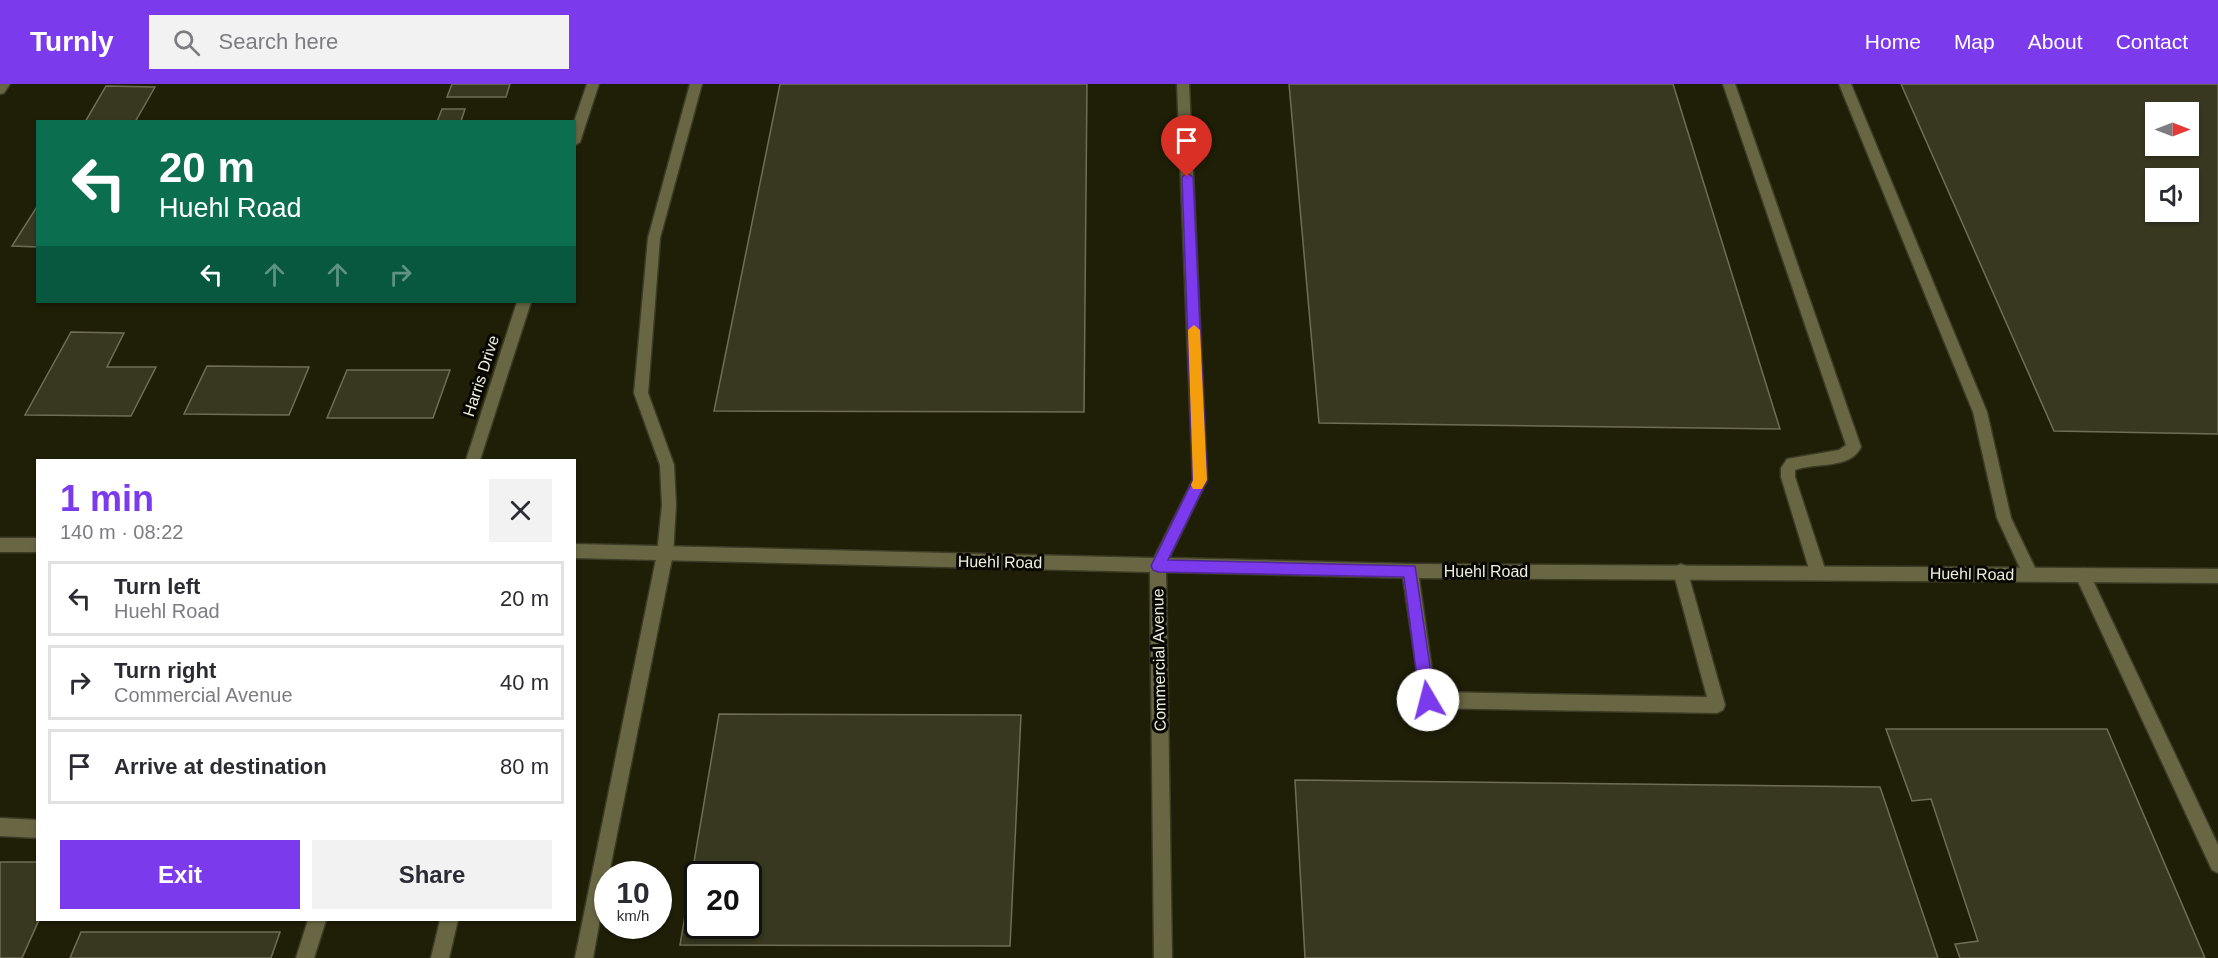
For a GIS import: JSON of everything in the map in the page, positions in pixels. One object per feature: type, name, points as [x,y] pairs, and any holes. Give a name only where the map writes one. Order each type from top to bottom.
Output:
[{"type":"street","points":[[0,90],[4,84]]},
{"type":"street","points":[[576,136],[593,84]]},
{"type":"street","points":[[584,958],[665,554],[669,505],[667,465],[641,393],[654,238],[696,84]]},
{"type":"street","name":"Commercial Avenue","points":[[1163,958],[1158,566],[1200,480],[1183,84]]},
{"type":"street","points":[[1729,84],[1854,447],[1842,456],[1792,462],[1788,468],[1788,477],[1818,572]]},
{"type":"street","points":[[1845,84],[1980,412],[2004,518],[2030,574]]},
{"type":"street","name":"Harris Drive","points":[[473,459],[524,303]]},
{"type":"street","points":[[0,545],[36,545]]},
{"type":"street","name":"Huehl Road","points":[[576,551],[1410,571],[2218,576]]},
{"type":"street","points":[[1410,571],[1428,700],[1717,705],[1682,571]]},
{"type":"street","points":[[2083,575],[2218,864]]},
{"type":"street","points":[[0,827],[36,829]]},
{"type":"street","points":[[305,958],[317,921]]},
{"type":"street","points":[[440,958],[449,921]]},
{"type":"building","points":[[452,84],[510,84],[506,97],[447,97]]},
{"type":"building","points":[[780,84],[1087,84],[1084,412],[714,411]]},
{"type":"building","points":[[1289,84],[1673,84],[1780,429],[1319,423]]},
{"type":"building","points":[[1901,84],[2218,84],[2218,434],[2054,431]]},
{"type":"building","points":[[106,86],[155,87],[136,120],[86,120]]},
{"type":"building","points":[[442,109],[465,109],[461,120],[438,120]]},
{"type":"building","points":[[36,208],[36,247],[12,246]]},
{"type":"building","points":[[71,332],[124,333],[107,367],[156,367],[131,416],[25,415]]},
{"type":"building","points":[[207,366],[309,367],[289,415],[184,414]]},
{"type":"building","points":[[347,370],[450,370],[433,418],[327,418]]},
{"type":"building","points":[[719,714],[1021,715],[1010,946],[680,945],[684,921],[684,939],[762,939],[762,861],[694,861]]},
{"type":"building","points":[[1886,729],[2107,729],[2205,958],[1960,958],[1955,944],[1978,941],[1931,799],[1912,801]]},
{"type":"building","points":[[1295,780],[1880,787],[1938,958],[1305,958]]},
{"type":"building","points":[[0,862],[36,862],[36,921],[39,921],[22,958],[0,958]]},
{"type":"building","points":[[81,932],[280,932],[271,958],[70,958]]},
{"type":"slow traffic","points":[[1194,330],[1200,480],[1198,485]]},
{"type":"route","points":[[1187,177],[1200,480],[1158,566],[1410,571],[1428,700]]}]
